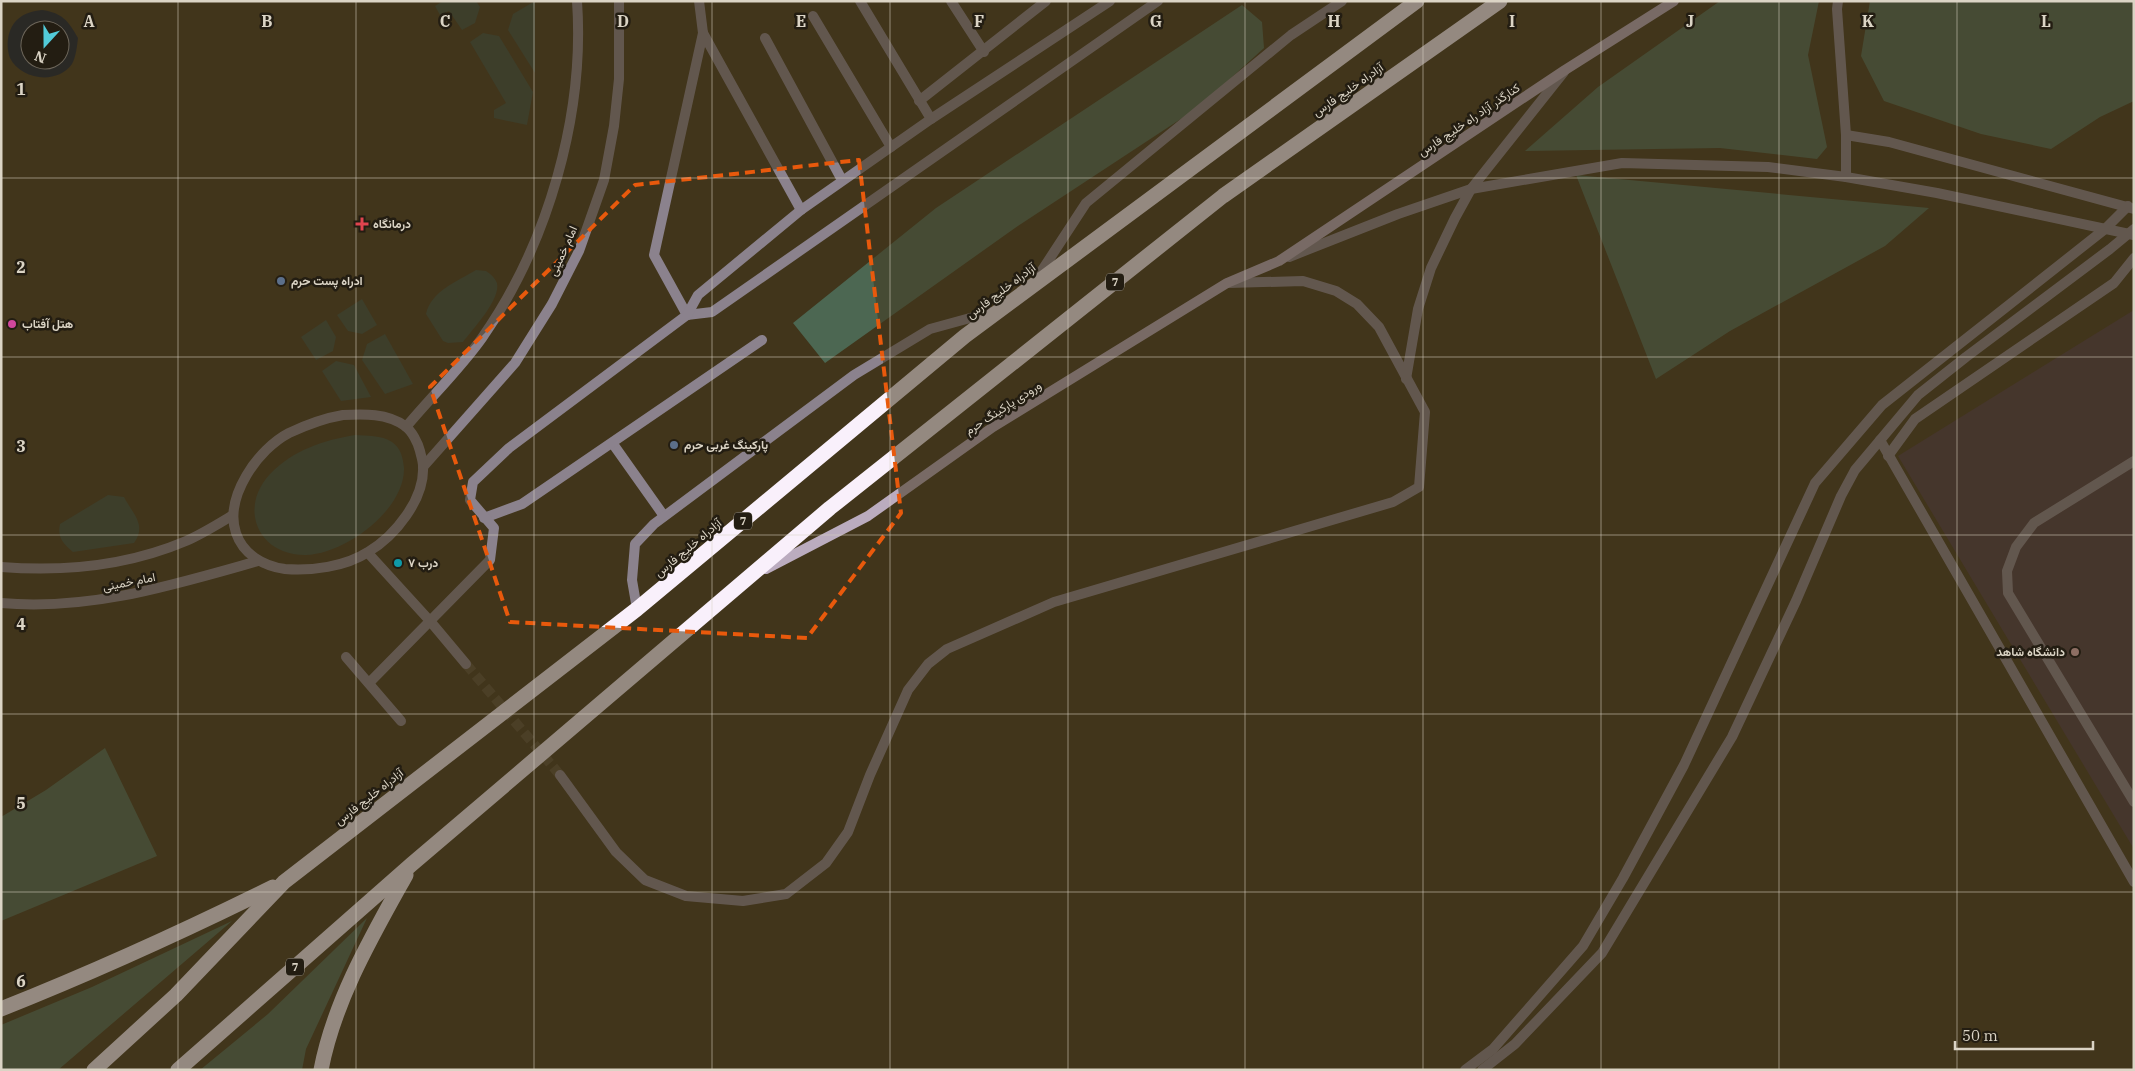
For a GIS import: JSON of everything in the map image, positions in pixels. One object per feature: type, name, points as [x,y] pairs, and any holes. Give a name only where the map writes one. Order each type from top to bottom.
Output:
[{"type":"highway","name":"آزادراه خلیج فارس","points":[[94,1070],[176,995],[284,882],[637,610],[965,336],[1417,1]]},
{"type":"highway","name":"آزادراه خلیج فارس","points":[[178,1070],[412,864],[830,508],[1223,196],[1500,1]]},
{"type":"highway","points":[[321,1070],[325,1048],[361,956],[412,864]]},
{"type":"highway","points":[[1,1010],[107,966],[197,925],[284,882]]},
{"type":"main road","name":"کنارگذر آزاد راه خلیج فارس","points":[[1279,261],[1566,70],[1674,1]]},
{"type":"main road","name":"ورودی پارکینگ حرم","points":[[743,581],[868,516],[993,427],[1227,283],[1279,261]]},
{"type":"street","points":[[406,427],[482,338],[521,271],[550,200],[570,128],[577,73],[577,1]]},
{"type":"street","name":"امام خمینی","points":[[423,467],[515,363],[552,304],[579,251],[604,180],[614,126],[619,79],[619,1]]},
{"type":"street","points":[[699,1],[704,33],[801,210]]},
{"type":"street","points":[[860,1],[931,119]]},
{"type":"street","points":[[951,1],[984,52]]},
{"type":"street","points":[[919,101],[984,52],[1046,1]]},
{"type":"street","points":[[369,683],[490,560],[494,528],[470,500],[473,482],[509,448],[687,315],[698,295],[801,210],[931,119],[1110,1]]},
{"type":"street","points":[[687,315],[712,312],[1158,1]]},
{"type":"street","points":[[1030,288],[1086,203],[1291,35],[1342,1]]},
{"type":"street","points":[[1838,1],[1846,136],[1846,177]]},
{"type":"street","points":[[813,16],[891,147]]},
{"type":"street","points":[[687,315],[654,255],[704,33]]},
{"type":"street","points":[[765,38],[842,180]]},
{"type":"street","points":[[1406,379],[1418,309],[1430,268],[1470,189],[1566,70]]},
{"type":"street","points":[[1846,136],[1889,142],[2132,205]]},
{"type":"street","points":[[1279,261],[1398,214],[1470,189],[1622,163],[1768,167],[1846,177],[1937,193],[2132,233]]},
{"type":"street","points":[[1465,1070],[1493,1049],[1583,946],[1624,878],[1684,765],[1815,483],[1882,404],[2106,229],[2132,205]]},
{"type":"street","points":[[1482,1070],[1515,1044],[1602,953],[1732,737],[1854,470],[1918,395],[2132,233]]},
{"type":"street","points":[[1888,456],[1915,419],[2114,283],[2134,258]]},
{"type":"street","points":[[560,775],[616,852],[645,880],[686,896],[743,901],[786,894],[826,863],[848,832],[870,774],[908,690],[928,664],[947,649],[1054,602],[1393,502],[1419,487],[1425,412],[1379,327],[1357,304],[1336,291],[1303,281],[1227,283]]},
{"type":"street","points":[[637,610],[632,580],[635,544],[654,524],[862,370],[930,329],[1000,310]]},
{"type":"street","points":[[484,518],[522,504],[613,444],[762,340]]},
{"type":"street","points":[[373,414],[391,418],[406,427],[418,445],[423,467],[418,496],[403,520],[368,553],[330,567],[303,570],[277,568],[258,561],[245,548],[236,533],[233,515],[244,477],[258,460],[288,434],[329,418],[373,414]]},
{"type":"street","points":[[1880,440],[2134,882]]},
{"type":"street","points":[[613,444],[664,516]]},
{"type":"street","points":[[2134,461],[2034,523],[2016,547],[2007,571],[2008,593],[2134,802]]},
{"type":"street","name":"امام خمینی","points":[[1,567],[72,569],[143,557],[187,541],[233,515]]},
{"type":"street","points":[[368,553],[466,664]]},
{"type":"street","name":"امام خمینی","points":[[1,603],[65,605],[114,598],[150,592],[258,561]]},
{"type":"street","points":[[346,657],[401,720]]},
{"type":"highlighted area","points":[[859,160],[901,513],[807,638],[510,622],[430,387],[635,185]]},
{"type":"shaded area","name":"دانشگاه شاهد","points":[[2134,310],[2134,849],[1898,456]]},
{"type":"green space","points":[[443,1],[476,1],[480,7],[475,23],[462,30],[449,11],[440,15],[435,6]]},
{"type":"green space","points":[[535,1],[535,73],[508,30],[513,14]]},
{"type":"green space","points":[[1720,1],[1819,1],[1808,55],[1827,147],[1817,159],[1720,148],[1525,151],[1598,87]]},
{"type":"green space","points":[[1870,1],[2134,1],[2134,101],[2100,117],[2051,149],[1981,134],[1884,101],[1861,56]]},
{"type":"green space","points":[[1242,5],[1262,22],[1264,48],[1199,107],[1015,228],[825,363],[793,323],[936,208]]},
{"type":"green space","points":[[483,33],[499,36],[533,92],[527,125],[494,118],[494,110],[506,103],[470,42]]},
{"type":"green space","points":[[1576,175],[1929,208],[1885,246],[1730,331],[1656,379]]},
{"type":"green space","points":[[476,270],[486,271],[495,279],[497,290],[495,297],[485,314],[463,342],[448,343],[443,341],[426,314],[429,306],[439,293]]},
{"type":"green space","points":[[362,299],[377,325],[362,334],[348,331],[337,315]]},
{"type":"green space","points":[[326,320],[336,337],[333,351],[316,360],[301,337]]},
{"type":"green space","points":[[385,334],[413,384],[385,394],[362,360],[367,344]]},
{"type":"green space","points":[[336,361],[354,365],[371,397],[341,401],[322,371]]},
{"type":"green space","points":[[355,435],[384,438],[395,444],[399,450],[404,468],[402,484],[395,499],[384,514],[370,527],[338,547],[321,553],[306,555],[289,553],[276,548],[265,539],[258,528],[255,515],[255,501],[260,487],[270,474],[299,452],[321,443]]},
{"type":"green space","points":[[108,495],[124,497],[135,514],[139,525],[138,537],[134,543],[73,552],[62,540],[59,533],[60,524]]},
{"type":"green space","points":[[105,748],[157,856],[1,921],[1,817],[46,790]]},
{"type":"green space","points":[[367,918],[306,1049],[302,1070],[200,1070],[268,1014]]},
{"type":"green space","points":[[232,921],[58,1070],[1,1070],[1,1025],[92,987]]},
{"type":"water","points":[[42,10],[60,15],[66,20],[20,20],[20,69],[9,56],[8,41],[15,22],[29,13]]},
{"type":"water","points":[[70,25],[78,38],[70,66]]},
{"type":"water","points":[[21,70],[66,70],[58,75],[49,77],[30,75]]},
{"type":"tunnel","points":[[466,664],[560,775]]},
{"type":"place","name":"درمانگاه","points":[[362,224]]},
{"type":"place","name":"ادراه پست حرم","points":[[281,281]]},
{"type":"place","name":"هتل آفتاب","points":[[12,324]]},
{"type":"place","name":"پارکینگ غربی حرم","points":[[674,445]]},
{"type":"place","name":"درب ۷","points":[[398,563]]},
{"type":"place","name":"دانشگاه شاهد","points":[[2075,652]]}]
